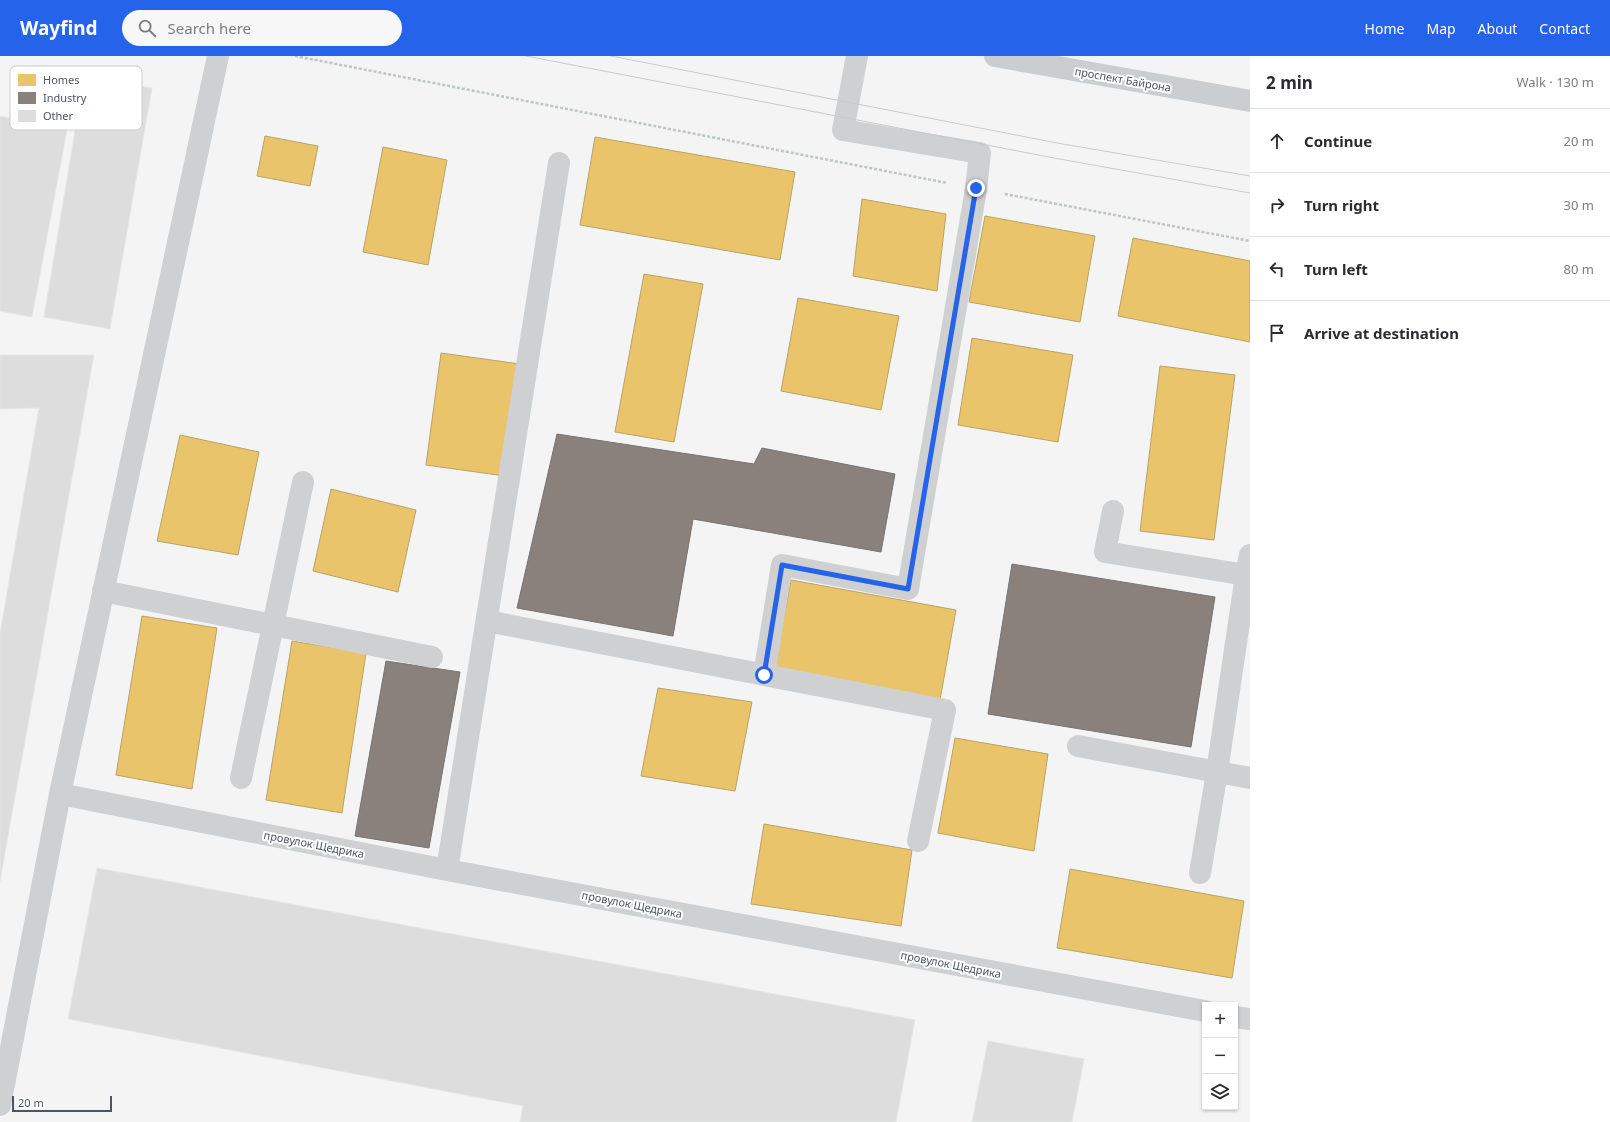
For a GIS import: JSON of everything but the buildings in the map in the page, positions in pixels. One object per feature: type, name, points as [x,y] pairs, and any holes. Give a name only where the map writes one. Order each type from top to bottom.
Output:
[{"type":"main road","name":"проспект Байрона","points":[[995,56],[1250,101]]},
{"type":"street","points":[[0,1105],[60,794],[218,56]]},
{"type":"street","points":[[764,675],[782,565],[908,589],[976,188],[980,153],[843,130],[857,56]]},
{"type":"street","points":[[447,870],[560,164]]},
{"type":"street","points":[[241,778],[302,482]]},
{"type":"street","points":[[1112,510],[1105,552],[1248,565],[1217,772],[1200,873]]},
{"type":"street","points":[[103,591],[432,657]]},
{"type":"street","points":[[487,621],[945,710],[918,841]]},
{"type":"street","points":[[1078,746],[1250,778]]},
{"type":"street","name":"провулок Щедрика","points":[[60,794],[447,870],[1202,1010]]},
{"type":"street","points":[[1238,1017],[1250,1019]]},
{"type":"path","points":[[295,56],[1250,241]]},
{"type":"tram line","points":[[526,56],[1054,158],[1250,193]]},
{"type":"tram line","points":[[611,56],[1057,143],[1250,176]]},
{"type":"route","points":[[764,675],[782,565],[908,589],[976,188]]}]
